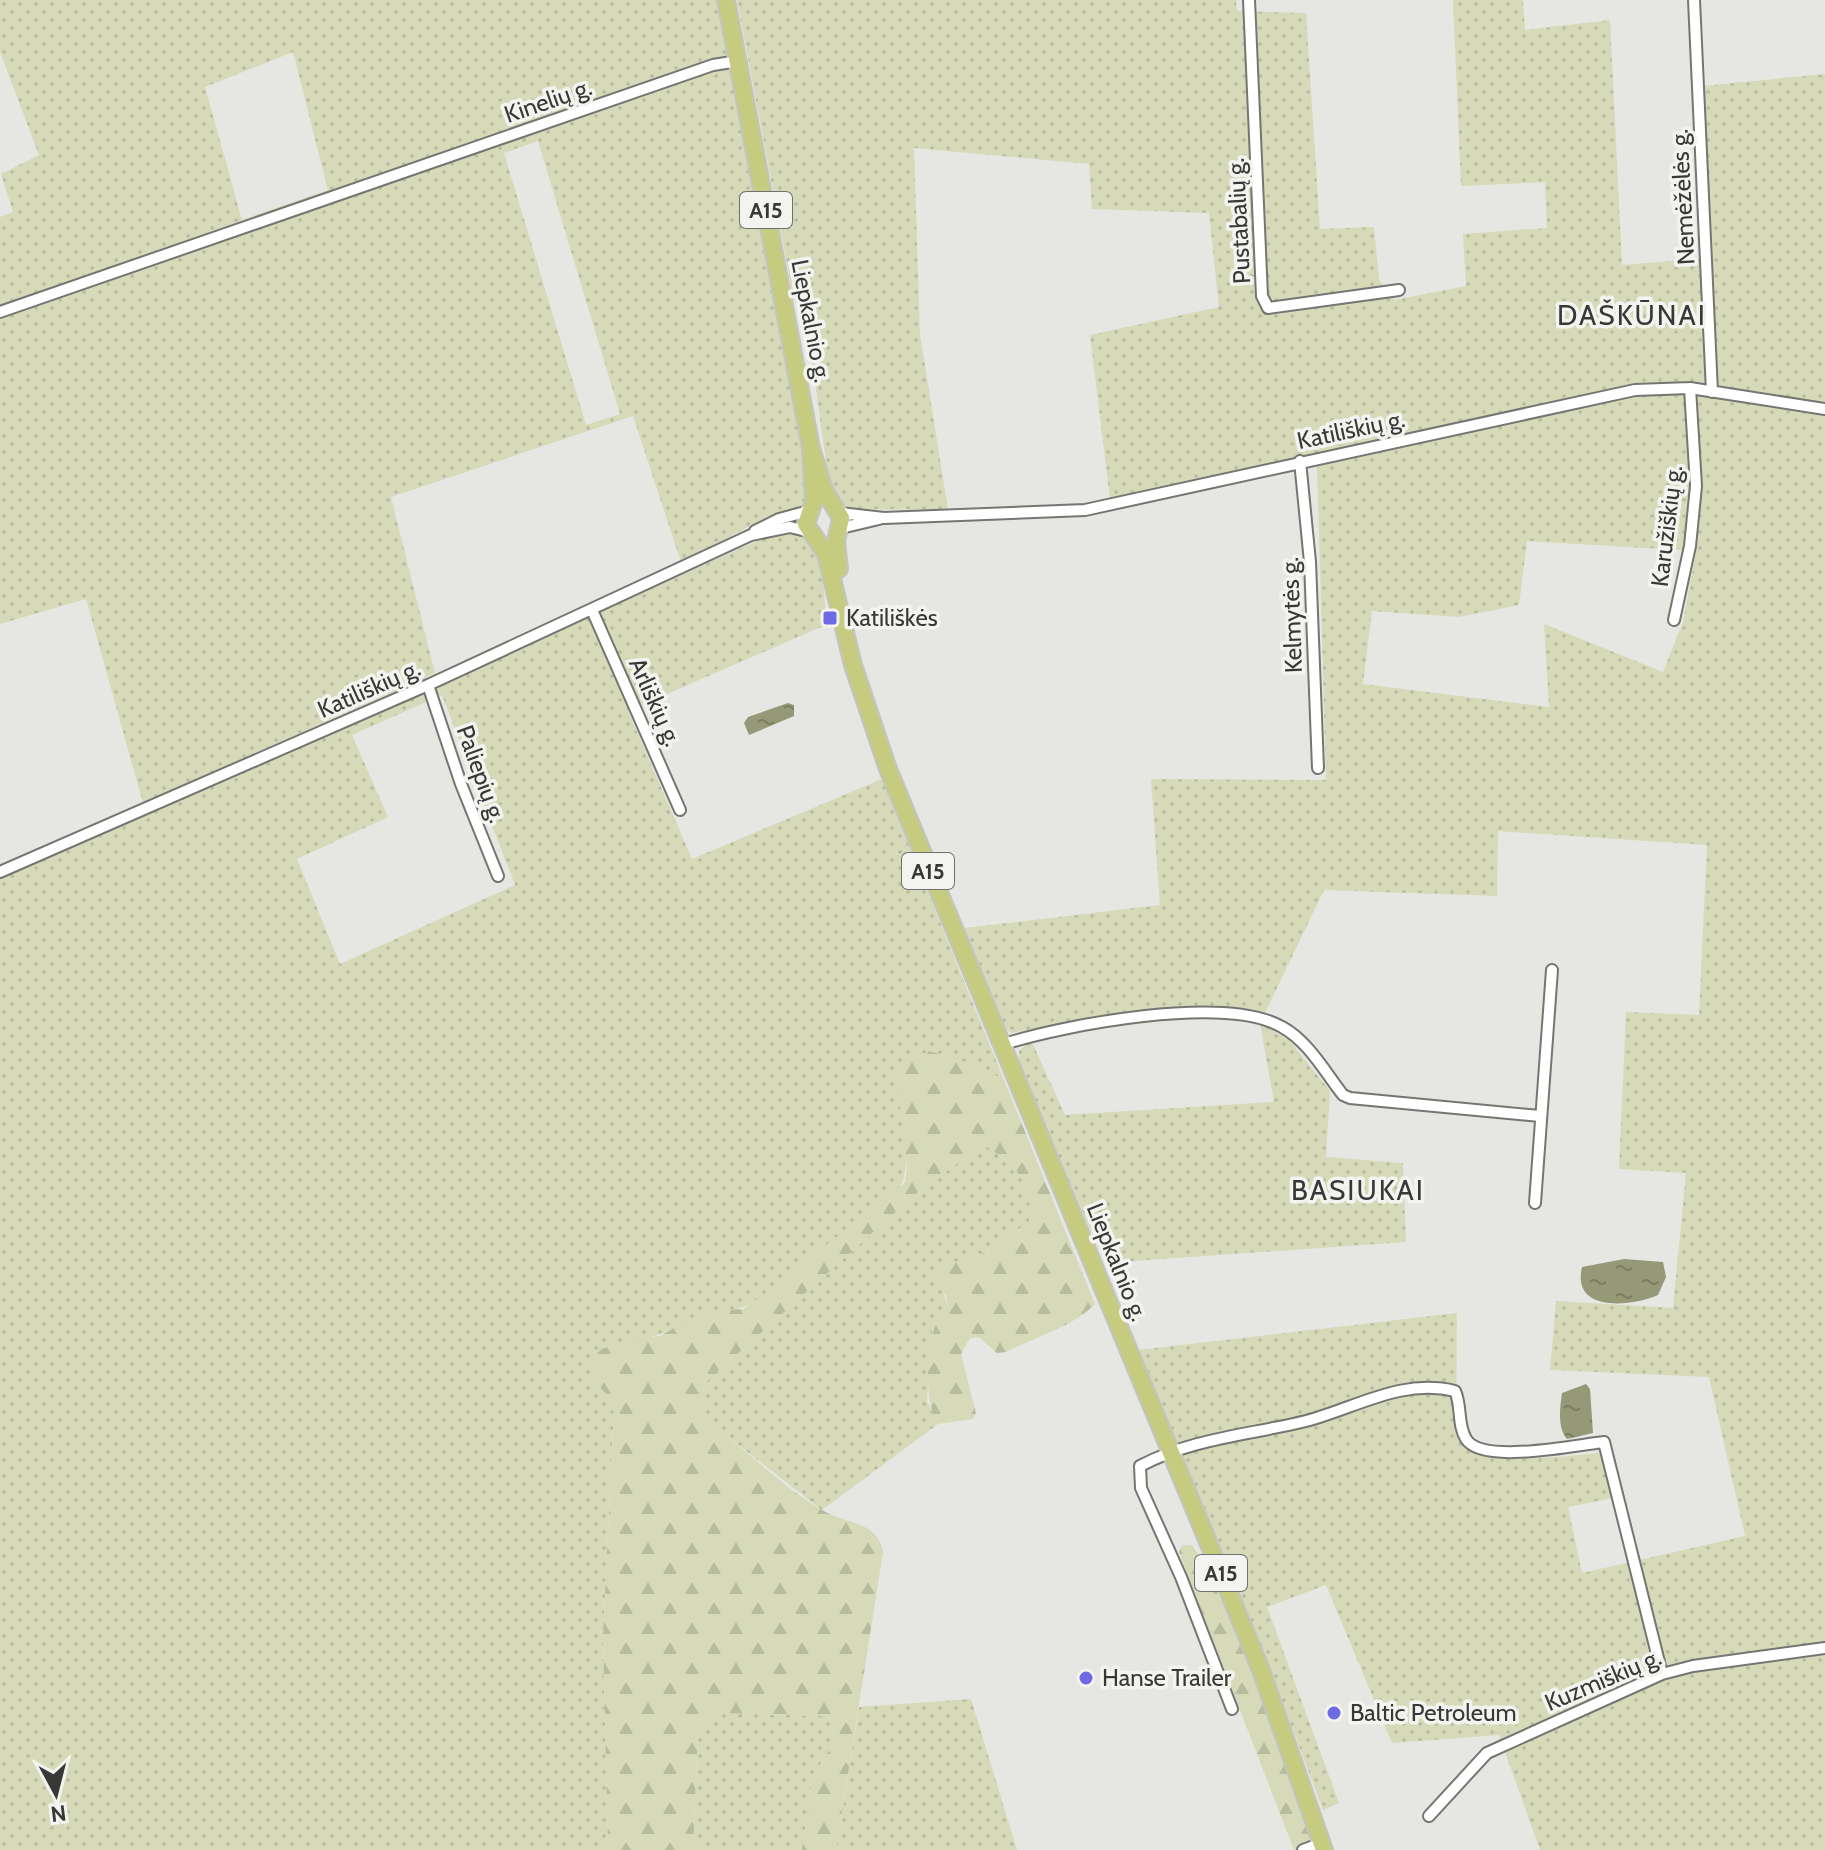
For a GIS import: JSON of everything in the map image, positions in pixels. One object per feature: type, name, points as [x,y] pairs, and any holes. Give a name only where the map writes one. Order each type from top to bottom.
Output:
[{"type":"highway","name":"A15","points":[[726,0],[738,61]]},
{"type":"highway","name":"Liepkalnio g.","points":[[738,61],[811,448],[837,520],[837,559],[864,675],[864,693]]},
{"type":"highway","name":"Liepkalnio g.","points":[[811,448],[811,509],[806,524],[826,554],[853,665],[909,825],[1271,1696],[1323,1846]]},
{"type":"highway","points":[[811,509],[837,520],[829,539],[814,536]]},
{"type":"street","name":"Pustabalių g.","points":[[1249,0],[1262,296],[1268,308],[1399,290]]},
{"type":"street","name":"Nemėžėlės g.","points":[[1694,0],[1712,392]]},
{"type":"street","name":"Kinelių g.","points":[[0,312],[713,65],[738,61]]},
{"type":"street","name":"Katiliškių g.","points":[[837,520],[1085,510],[1635,390],[1690,388],[1825,409]]},
{"type":"street","name":"Karužiškių g.","points":[[1674,620],[1690,546],[1696,486],[1690,388]]},
{"type":"street","name":"Kelmytės g.","points":[[1300,461],[1310,562],[1318,768]]},
{"type":"street","name":"Katiliškių g.","points":[[0,872],[428,685],[751,535],[767,523],[811,509]]},
{"type":"street","name":"Katiliškių g.","points":[[751,535],[790,527],[814,536]]},
{"type":"street","name":"Arliškių g.","points":[[592,610],[680,810]]},
{"type":"street","name":"Paliepių g.","points":[[428,685],[461,784],[498,876]]},
{"type":"street","points":[[1535,1203],[1552,970]]},
{"type":"street","points":[[1001,1045],[1053,1029],[1106,1022],[1184,1015],[1257,1016],[1299,1039],[1343,1095],[1350,1098],[1540,1116]]},
{"type":"street","points":[[1232,1709],[1178,1569],[1141,1488],[1140,1466],[1170,1450],[1202,1440],[1302,1422],[1366,1399],[1413,1388],[1455,1391],[1468,1442],[1485,1451],[1513,1452],[1604,1442],[1662,1674]]},
{"type":"street","name":"Kuzmiškių g.","points":[[1429,1816],[1487,1753],[1662,1674],[1693,1666],[1825,1648]]},
{"type":"street","points":[[1303,1850],[1323,1846]]},
{"type":"green space","points":[[0,0],[717,0],[806,472],[809,494],[806,505],[773,514],[681,562],[633,416],[391,497],[435,673],[143,803],[86,599],[0,624],[0,217],[13,212],[1,174],[39,155],[0,52]],"holes":[[[293,52],[328,190],[242,220],[205,87]],[[538,141],[620,414],[586,425],[504,153]]]},
{"type":"green space","points":[[737,0],[1236,0],[1237,11],[1306,13],[1320,229],[1374,227],[1379,280],[1394,300],[1466,286],[1463,234],[1547,228],[1545,182],[1461,186],[1453,0],[1523,0],[1525,30],[1610,20],[1622,265],[1709,258],[1703,86],[1825,74],[1825,403],[1688,383],[1646,383],[1110,499],[1090,335],[1219,307],[1209,213],[1092,209],[1089,164],[914,148],[920,334],[948,510],[847,509],[830,492],[809,337],[793,296]]},
{"type":"green space","points":[[1651,392],[1679,392],[1825,414],[1825,1850],[1540,1850],[1499,1735],[1392,1743],[1326,1585],[1267,1607],[1339,1803],[1323,1810],[1259,1640],[1138,1350],[1457,1313],[1456,1435],[1466,1446],[1501,1457],[1545,1458],[1602,1453],[1613,1498],[1568,1507],[1582,1573],[1745,1536],[1709,1377],[1550,1370],[1556,1301],[1673,1308],[1686,1173],[1619,1169],[1626,1012],[1699,1015],[1707,845],[1498,831],[1497,896],[1324,890],[1265,1013],[1177,1010],[1079,1021],[1011,1033],[1001,1025],[964,928],[1160,905],[1151,779],[1326,780],[1317,462]],"holes":[[[1527,541],[1696,551],[1683,622],[1663,672],[1544,624],[1549,707],[1363,684],[1372,611],[1459,617],[1519,605]]]},
{"type":"green space","points":[[787,531],[801,536],[811,545],[821,568],[828,624],[628,711],[692,859],[882,779],[1004,1080],[976,1065],[896,1072],[906,1150],[906,1166],[898,1190],[751,1304],[648,1338],[591,1378],[610,1398],[614,1407],[603,1637],[608,1850],[0,1850],[0,877],[268,762],[768,536]],"holes":[[[442,695],[515,885],[340,964],[297,859],[388,817],[352,735]]]},
{"type":"green space","points":[[1260,1023],[1290,1041],[1330,1091],[1326,1157],[1403,1163],[1406,1242],[1105,1263],[1019,1066],[1019,1051],[1031,1040],[1065,1115],[1274,1102]]},
{"type":"green space","points":[[929,1051],[976,1065],[1004,1080],[1095,1304],[1065,1325],[1006,1352],[997,1353],[979,1337],[970,1338],[961,1354],[976,1413],[973,1419],[938,1424],[929,1392],[929,1350],[934,1329],[948,1308],[946,1295],[937,1285],[936,1268],[984,1253],[1029,1222],[1028,1195],[1020,1176],[984,1144],[919,1191],[704,1384],[702,1408],[710,1423],[808,1501],[875,1534],[883,1552],[836,1850],[802,1850],[813,1776],[833,1744],[834,1729],[825,1716],[724,1713],[708,1719],[698,1732],[693,1850],[608,1850],[603,1637],[614,1408],[610,1398],[591,1378],[593,1357],[602,1349],[630,1339],[660,1336],[704,1311],[743,1309],[898,1190],[905,1182],[907,1166],[896,1072],[902,1064]]},
{"type":"green space","points":[[984,1144],[1013,1167],[1025,1184],[1029,1195],[1029,1222],[984,1253],[936,1268],[948,1308],[932,1331],[927,1401],[938,1424],[822,1510],[710,1423],[702,1408],[704,1384],[919,1191]]},
{"type":"green space","points":[[1181,1546],[1193,1546],[1212,1582],[1246,1657],[1314,1850],[1294,1850],[1179,1552]]},
{"type":"green space","points":[[971,1699],[1017,1850],[836,1850],[859,1707]]},
{"type":"green space","points":[[724,1713],[825,1716],[834,1729],[833,1744],[813,1776],[802,1850],[693,1850],[698,1732],[708,1719]]},
{"type":"water","points":[[788,703],[794,705],[794,716],[749,735],[744,723],[748,717]]},
{"type":"water","points":[[1624,1259],[1663,1262],[1666,1277],[1658,1295],[1634,1302],[1606,1303],[1586,1293],[1581,1282],[1582,1267]]},
{"type":"water","points":[[1586,1384],[1590,1389],[1593,1433],[1567,1439],[1560,1423],[1562,1393]]},
{"type":"place","name":"Katiliškės","points":[[830,618]]},
{"type":"place","name":"Hanse Trailer","points":[[1086,1678]]},
{"type":"place","name":"Baltic Petroleum","points":[[1334,1713]]},
{"type":"district","name":"DAŠKŪNAI","points":[[1632,315]]},
{"type":"district","name":"BASIUKAI","points":[[1358,1190]]}]
